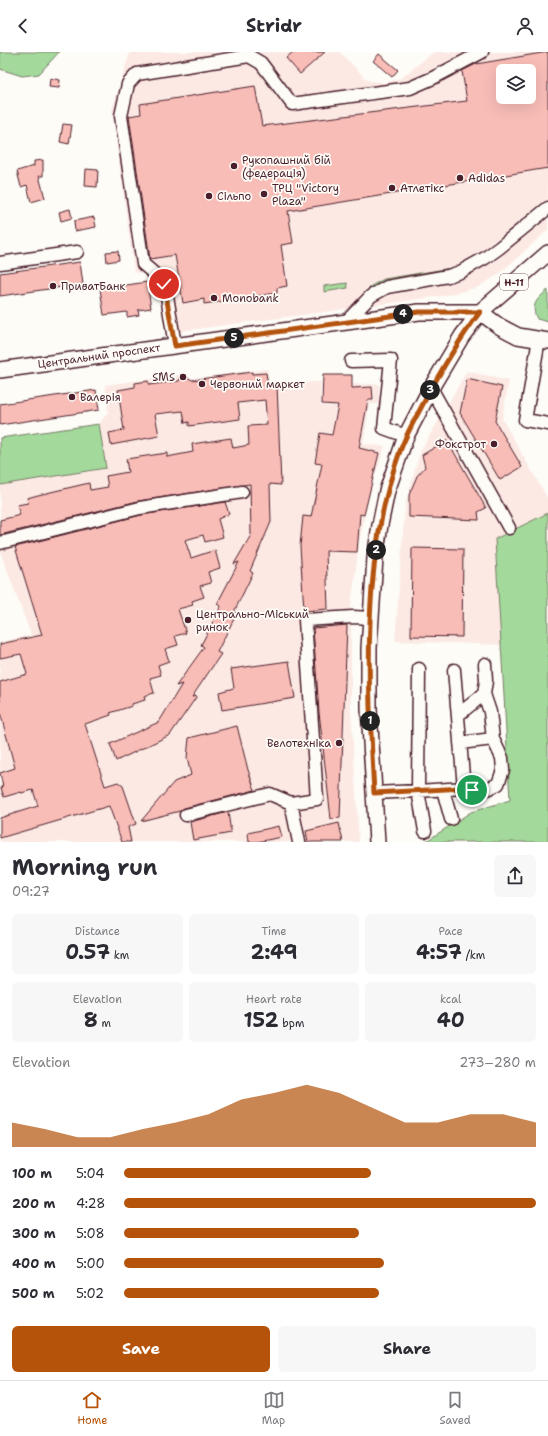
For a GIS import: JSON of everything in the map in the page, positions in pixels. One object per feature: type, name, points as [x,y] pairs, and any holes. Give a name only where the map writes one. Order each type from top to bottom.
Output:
[{"type":"main road","name":"Н-11","points":[[377,842],[369,709],[369,648],[375,558],[387,491],[406,436],[431,388],[462,336],[480,312],[548,253]]},
{"type":"main road","name":"Центральний проспект","points":[[0,370],[419,312],[480,312]]},
{"type":"main road","points":[[480,312],[499,326],[518,336],[544,340]]},
{"type":"street","points":[[175,346],[164,284],[144,264],[121,116],[128,84],[137,74],[249,56],[261,63],[292,104],[410,88],[440,75],[482,52]]},
{"type":"street","points":[[346,322],[372,296],[387,287],[448,276],[460,272],[492,254],[545,214]]},
{"type":"street","points":[[0,263],[77,252]]},
{"type":"street","points":[[544,340],[525,420],[548,424]]},
{"type":"street","points":[[351,361],[391,360],[384,428],[406,436]]},
{"type":"street","points":[[431,388],[509,528]]},
{"type":"street","points":[[0,544],[140,508],[242,492]]},
{"type":"street","points":[[186,815],[270,794],[292,803],[317,799],[305,620],[353,617],[371,618]]},
{"type":"street","points":[[374,793],[464,788],[484,790],[498,784],[503,770],[502,758],[493,739],[490,712],[484,694],[486,681],[485,664]]},
{"type":"street","points":[[419,669],[418,791],[424,831]]},
{"type":"street","points":[[454,670],[464,788]]},
{"type":"street","points":[[458,715],[484,694]]},
{"type":"street","points":[[460,743],[493,739]]},
{"type":"street","points":[[443,790],[450,819]]},
{"type":"street","points":[[292,803],[299,842]]},
{"type":"shaded area","points":[[130,52],[340,52],[367,80],[384,83],[401,78],[434,52],[548,52],[548,230],[498,275],[476,288],[443,296],[166,333],[157,282],[149,275],[134,272],[112,110]]},
{"type":"shaded area","name":"Центрально-Міський ринок","points":[[267,369],[269,383],[321,382],[321,405],[352,406],[353,384],[379,384],[379,404],[370,404],[363,444],[385,446],[371,487],[360,538],[351,605],[351,709],[359,842],[0,842],[0,642],[31,635],[0,551],[0,485],[106,468],[99,424],[108,412],[105,385],[186,374],[187,379]]},
{"type":"shaded area","points":[[467,371],[509,381],[502,419],[548,499],[548,513],[495,539],[502,645],[395,641],[405,505],[420,452]]},
{"type":"green space","points":[[0,52],[59,52],[39,74],[22,76],[0,69]]},
{"type":"green space","points":[[452,269],[367,293],[371,286],[384,279]]},
{"type":"green space","points":[[347,283],[348,288],[324,292],[324,286]]},
{"type":"green space","points":[[548,290],[548,322],[537,319],[534,310],[538,299]]},
{"type":"green space","points":[[99,424],[106,468],[0,485],[0,438]]},
{"type":"green space","points":[[548,513],[548,842],[425,842],[471,812],[510,800],[495,539]]},
{"type":"building","points":[[293,52],[325,52],[300,74],[286,58]]},
{"type":"building","name":"ТРЦ \"Victory Plaza\"","points":[[548,52],[548,168],[288,211],[293,243],[281,245],[287,286],[277,288],[277,293],[204,304],[204,299],[183,303],[175,255],[150,259],[129,116],[141,114],[140,104],[255,86],[262,126],[467,101],[462,71],[476,64]]},
{"type":"building","points":[[379,54],[398,70],[392,77],[373,61]]},
{"type":"building","points":[[50,78],[60,80],[59,88],[49,87]]},
{"type":"building","points":[[63,124],[72,125],[69,144],[60,142]]},
{"type":"building","points":[[43,160],[43,176],[39,176],[45,198],[31,202],[27,185],[21,187],[17,171],[34,166],[34,161]]},
{"type":"building","points":[[86,169],[98,170],[97,187],[85,186]]},
{"type":"building","points":[[70,209],[72,218],[61,221],[59,212]]},
{"type":"building","points":[[94,217],[96,227],[75,231],[74,221]]},
{"type":"building","points":[[118,251],[119,260],[107,262],[106,252]]},
{"type":"building","points":[[80,262],[83,284],[0,296],[0,273]]},
{"type":"building","points":[[147,282],[151,308],[138,310],[139,315],[127,317],[127,312],[104,315],[100,289]]},
{"type":"building","points":[[252,372],[252,374],[266,373],[268,386],[277,385],[281,485],[270,484],[271,522],[250,571],[253,573],[234,612],[237,613],[217,652],[221,654],[192,697],[197,696],[170,735],[116,761],[110,744],[159,722],[182,684],[176,686],[204,647],[201,645],[221,606],[217,604],[239,562],[234,564],[251,535],[250,484],[138,501],[0,535],[0,520],[20,515],[17,505],[28,503],[27,498],[89,483],[90,490],[108,487],[106,476],[128,472],[126,459],[167,453],[167,457],[193,452],[192,444],[231,438],[233,448],[249,445],[248,426],[267,425],[265,400],[238,403],[240,419],[189,426],[189,422],[185,423],[183,411],[155,414],[159,436],[111,445],[109,433],[124,430],[118,390],[135,387],[135,383],[148,381],[149,385],[179,381],[182,374],[192,380]]},
{"type":"building","points":[[323,375],[352,375],[352,388],[372,387],[373,400],[368,400],[359,448],[379,453],[364,515],[360,514],[357,552],[326,551],[328,609],[304,611],[300,546],[303,516],[311,517],[322,464],[315,463],[320,433],[332,435],[338,405],[322,404]]},
{"type":"building","name":"Фокстрот","points":[[467,379],[502,387],[495,421],[522,467],[500,480],[460,413]]},
{"type":"building","points":[[96,390],[99,410],[0,425],[0,404]]},
{"type":"building","points":[[447,440],[486,508],[478,512],[479,520],[409,517],[409,495],[417,476],[425,467],[422,455]]},
{"type":"building","points":[[225,502],[229,514],[218,519],[223,537],[205,542],[203,535],[185,540],[191,558],[215,550],[220,568],[208,572],[211,583],[200,586],[204,597],[192,601],[193,605],[178,609],[186,633],[175,636],[178,645],[165,649],[169,661],[158,665],[161,675],[150,678],[154,693],[144,696],[145,700],[132,704],[132,706],[110,713],[111,715],[85,724],[105,786],[118,782],[123,786],[136,824],[128,827],[131,842],[122,842],[109,806],[0,838],[0,818],[38,806],[33,790],[4,797],[1,788],[3,787],[0,773],[15,768],[0,712],[0,682],[27,674],[21,654],[0,658],[0,644],[42,635],[15,547],[141,515]]},
{"type":"building","points":[[412,548],[463,549],[462,637],[411,636]]},
{"type":"building","points":[[347,625],[340,818],[331,819],[319,712],[313,628]]},
{"type":"building","points":[[289,661],[295,698],[222,710],[219,692],[234,688],[231,669]]},
{"type":"building","points":[[237,726],[248,770],[255,790],[184,808],[180,811],[141,821],[174,782],[191,775],[187,758],[189,738]]},
{"type":"building","points":[[228,812],[231,833],[193,840],[190,822]]},
{"type":"building","points":[[339,823],[343,842],[308,842],[306,831]]},
{"type":"building","points":[[279,826],[282,837],[249,842],[248,833]]},
{"type":"place","name":"Рукопашний бій (федерація)","points":[[234,166]]},
{"type":"place","name":"Adidas","points":[[460,178]]},
{"type":"place","name":"Атлетікс","points":[[392,188]]},
{"type":"place","name":"ТРЦ \"Victory Plaza\"","points":[[264,194]]},
{"type":"place","name":"Сільпо","points":[[209,196]]},
{"type":"place","name":"ПриватБанк","points":[[53,286]]},
{"type":"place","name":"Monobank","points":[[214,298]]},
{"type":"place","name":"SMS","points":[[183,377]]},
{"type":"place","name":"Червоний маркет","points":[[202,384]]},
{"type":"place","name":"Валерія","points":[[72,397]]},
{"type":"place","name":"Фокстрот","points":[[494,444]]},
{"type":"place","name":"Центрально-Міський ринок","points":[[188,620]]},
{"type":"place","name":"Велотехніка","points":[[339,743]]},
{"type":"route","points":[[164,284],[175,346],[419,312],[480,312],[462,336],[431,388],[406,436],[399,454],[387,491],[380,525],[375,558],[369,648],[369,709],[374,793],[464,788],[472,790]]}]
